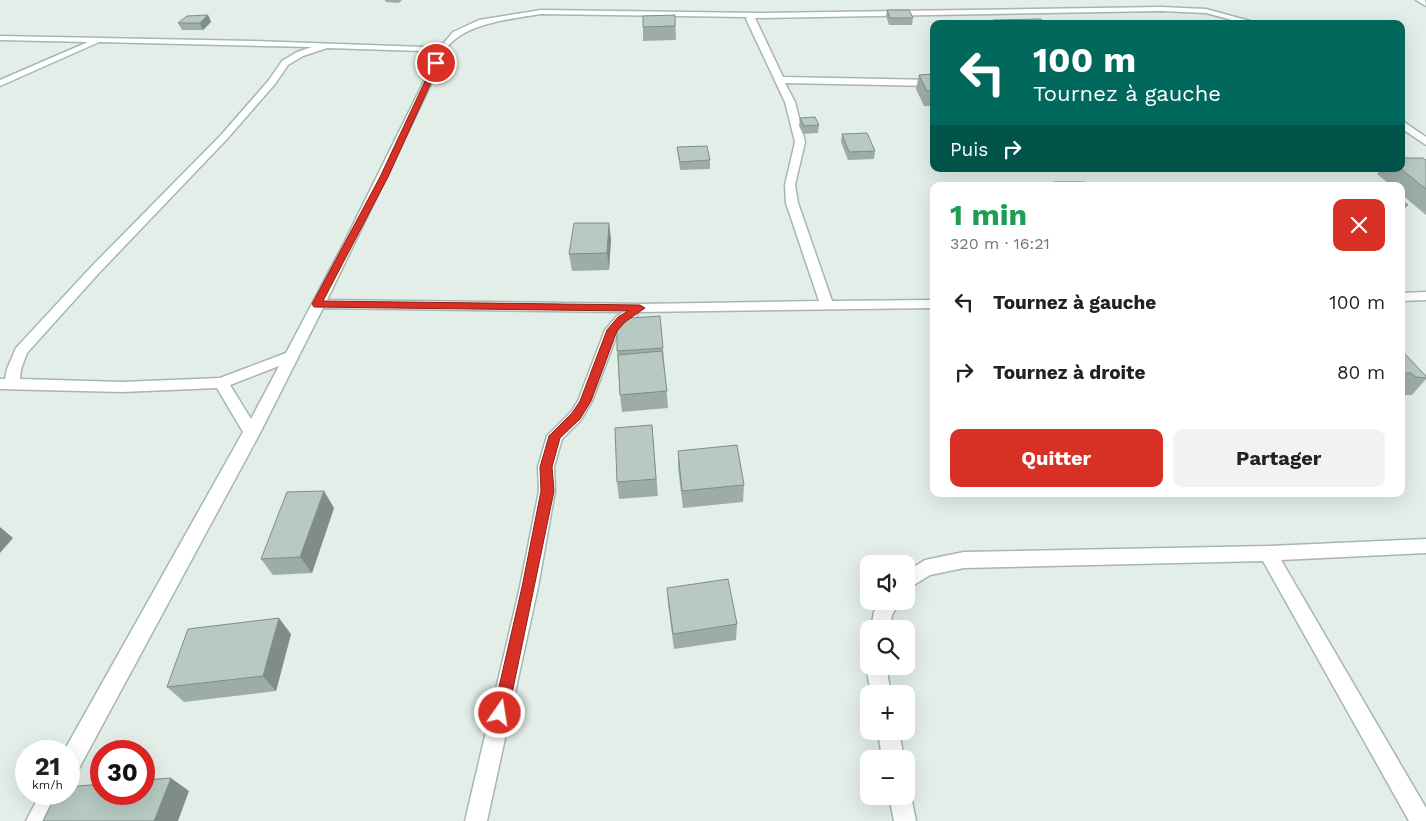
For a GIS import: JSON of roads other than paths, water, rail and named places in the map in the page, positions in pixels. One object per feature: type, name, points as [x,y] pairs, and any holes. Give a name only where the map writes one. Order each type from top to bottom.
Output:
[{"type":"street","points":[[1420,0],[1426,4]]},
{"type":"street","points":[[80,744],[252,433],[384,177],[438,55],[456,34],[482,22],[533,13],[760,15],[1185,10],[1206,12],[1240,20]]},
{"type":"street","points":[[760,15],[752,16],[750,19],[790,102],[800,142],[790,185],[792,202],[827,306]]},
{"type":"street","points":[[0,38],[408,48],[424,49],[438,55]]},
{"type":"street","points":[[0,83],[100,40]]},
{"type":"street","points":[[290,357],[221,383],[122,387],[6,384],[21,351],[95,270],[224,137],[272,82],[285,63],[300,54],[327,45]]},
{"type":"street","points":[[780,80],[930,83]]},
{"type":"street","points":[[1405,126],[1426,142]]},
{"type":"street","points":[[1405,297],[1426,296]]},
{"type":"street","points":[[317,304],[640,308],[930,304]]},
{"type":"street","points":[[476,821],[529,587],[547,491],[546,467],[555,436],[576,416],[585,401],[612,330],[622,320],[640,308]]},
{"type":"street","points":[[221,383],[252,433]]},
{"type":"street","points":[[915,575],[925,568],[964,560],[1268,553],[1426,546]]},
{"type":"street","points":[[1268,553],[1421,821]]},
{"type":"street","points":[[37,821],[46,805]]},
{"type":"street","points":[[902,805],[905,821]]}]
